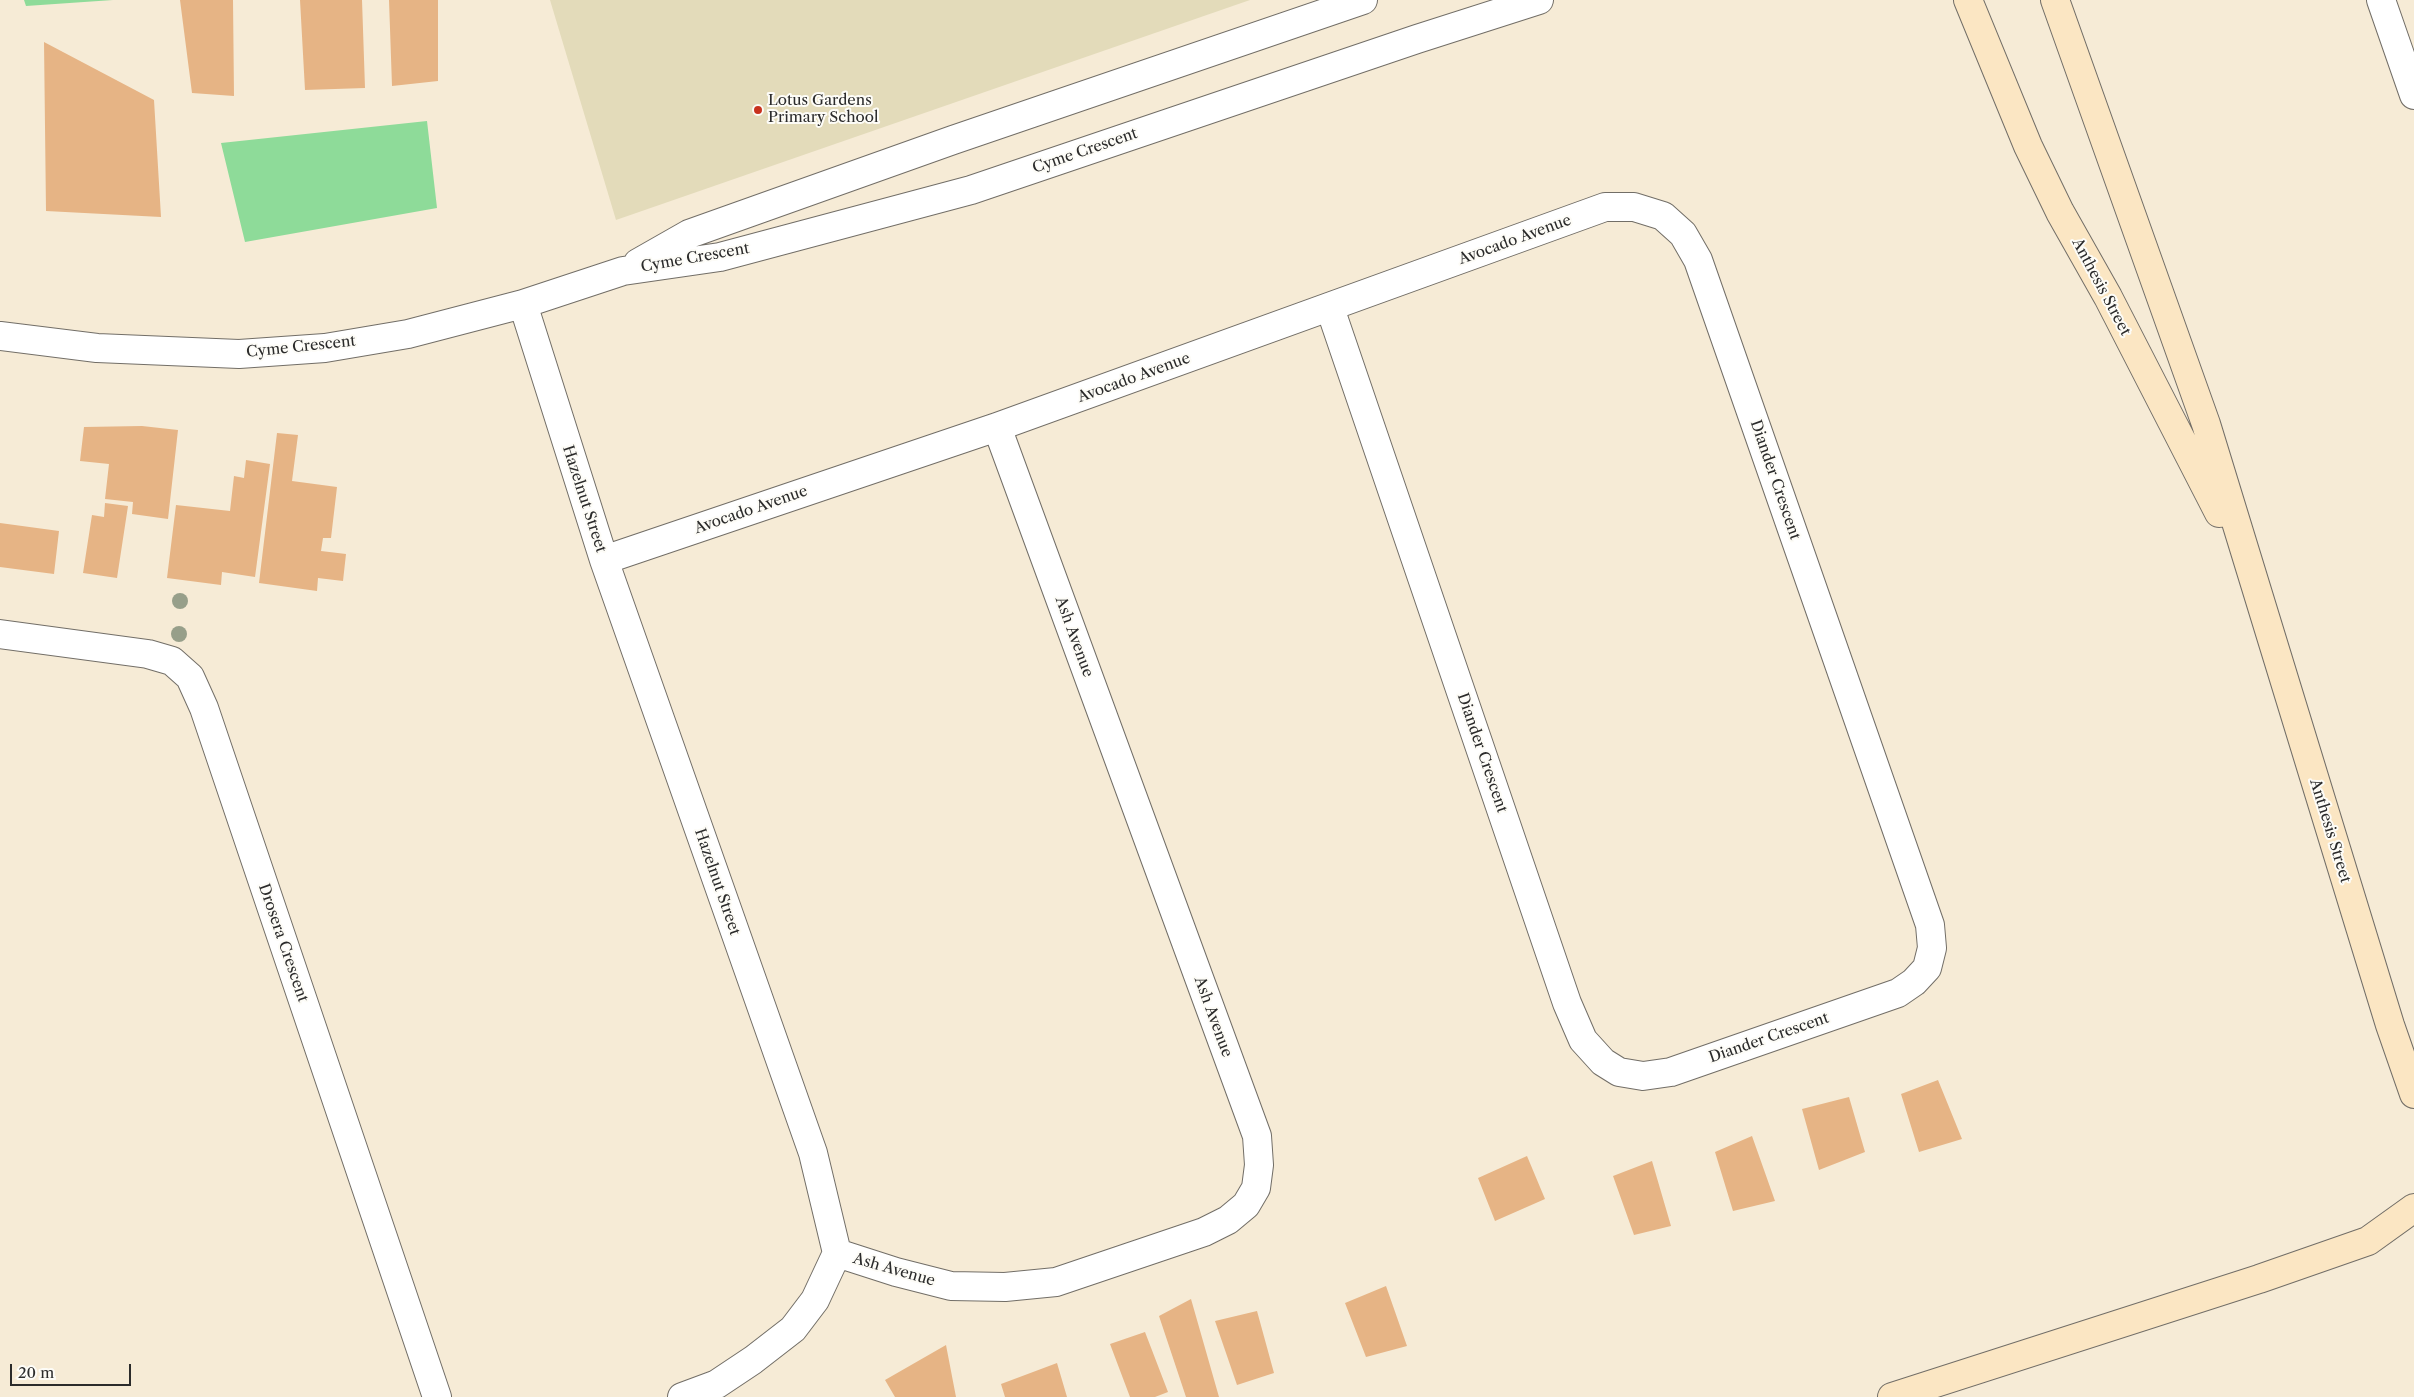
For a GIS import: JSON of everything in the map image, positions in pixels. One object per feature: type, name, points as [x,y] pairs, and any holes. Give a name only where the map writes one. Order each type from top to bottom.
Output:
[{"type":"street","name":"Cyme Crescent","points":[[623,271],[689,234],[953,140],[1363,0]]},
{"type":"street","name":"Cyme Crescent","points":[[0,336],[97,348],[239,354],[325,348],[408,334],[523,304],[623,271],[720,257],[971,190],[1417,39],[1539,0]]},
{"type":"street","name":"Anthesis Street","points":[[1968,0],[2028,146],[2060,212],[2108,297],[2248,568]]},
{"type":"street","name":"Anthesis Street","points":[[2055,0],[2206,424],[2248,568],[2390,1026],[2414,1094]]},
{"type":"street","points":[[2381,0],[2414,95]]},
{"type":"street","name":"Avocado Avenue","points":[[604,560],[997,427],[1605,207],[1634,207],[1663,216]]},
{"type":"street","name":"Diander Crescent","points":[[1330,308],[1564,993],[1583,1040],[1603,1062],[1620,1072],[1643,1076],[1670,1072],[1898,994],[1914,982],[1927,968],[1932,948],[1930,925],[1698,260],[1683,234],[1663,216]]},
{"type":"street","name":"Hazelnut Street","points":[[523,304],[604,560],[813,1153],[837,1253]]},
{"type":"street","name":"Ash Avenue","points":[[837,1253],[896,1272],[951,1286],[1005,1287],[1056,1282],[1204,1232],[1228,1220],[1246,1205],[1256,1188],[1259,1165],[1257,1136],[997,427]]},
{"type":"street","name":"Drosera Crescent","points":[[0,634],[148,654],[172,661],[190,678],[204,708],[437,1397]]},
{"type":"street","points":[[1892,1397],[2259,1279],[2368,1241],[2414,1208]]},
{"type":"street","points":[[682,1397],[716,1384],[753,1360],[793,1329],[815,1300],[837,1253]]},
{"type":"shaded area","name":"Lotus Gardens Primary School","points":[[550,0],[1250,0],[616,220]]},
{"type":"green space","points":[[24,0],[113,0],[26,6]]},
{"type":"green space","points":[[427,121],[437,208],[245,242],[221,143]]},
{"type":"building","points":[[180,0],[233,0],[234,96],[192,93]]},
{"type":"building","points":[[300,0],[362,0],[365,88],[305,90]]},
{"type":"building","points":[[389,0],[438,0],[438,81],[392,86]]},
{"type":"building","points":[[44,42],[154,100],[161,217],[46,211]]},
{"type":"building","points":[[142,426],[178,430],[168,519],[132,514],[133,502],[105,499],[109,464],[80,461],[84,427]]},
{"type":"building","points":[[277,433],[298,435],[292,481],[337,487],[331,538],[323,538],[321,551],[346,554],[343,581],[318,578],[317,591],[259,583]]},
{"type":"building","points":[[246,460],[270,464],[255,577],[222,572],[221,585],[167,578],[176,505],[230,511],[234,476],[244,478]]},
{"type":"building","points":[[105,503],[128,506],[117,578],[83,573],[92,515],[104,517]]},
{"type":"building","points":[[0,523],[59,531],[54,574],[0,567]]},
{"type":"building","points":[[1938,1080],[1962,1139],[1919,1152],[1901,1094]]},
{"type":"building","points":[[1849,1097],[1865,1152],[1819,1170],[1802,1109]]},
{"type":"building","points":[[1752,1136],[1775,1201],[1733,1211],[1715,1152]]},
{"type":"building","points":[[1527,1156],[1545,1199],[1495,1221],[1478,1178]]},
{"type":"building","points":[[1652,1161],[1671,1226],[1634,1235],[1613,1176]]},
{"type":"building","points":[[1386,1286],[1407,1346],[1366,1357],[1345,1303]]},
{"type":"building","points":[[1191,1299],[1219,1397],[1186,1397],[1159,1316]]},
{"type":"building","points":[[1257,1311],[1274,1373],[1237,1385],[1215,1321]]},
{"type":"building","points":[[1145,1332],[1168,1392],[1155,1397],[1130,1397],[1110,1344]]},
{"type":"building","points":[[946,1345],[956,1397],[895,1397],[885,1380]]},
{"type":"building","points":[[1057,1363],[1067,1397],[1005,1397],[1001,1384]]},
{"type":"place","name":"Lotus Gardens Primary School","points":[[758,110]]}]
